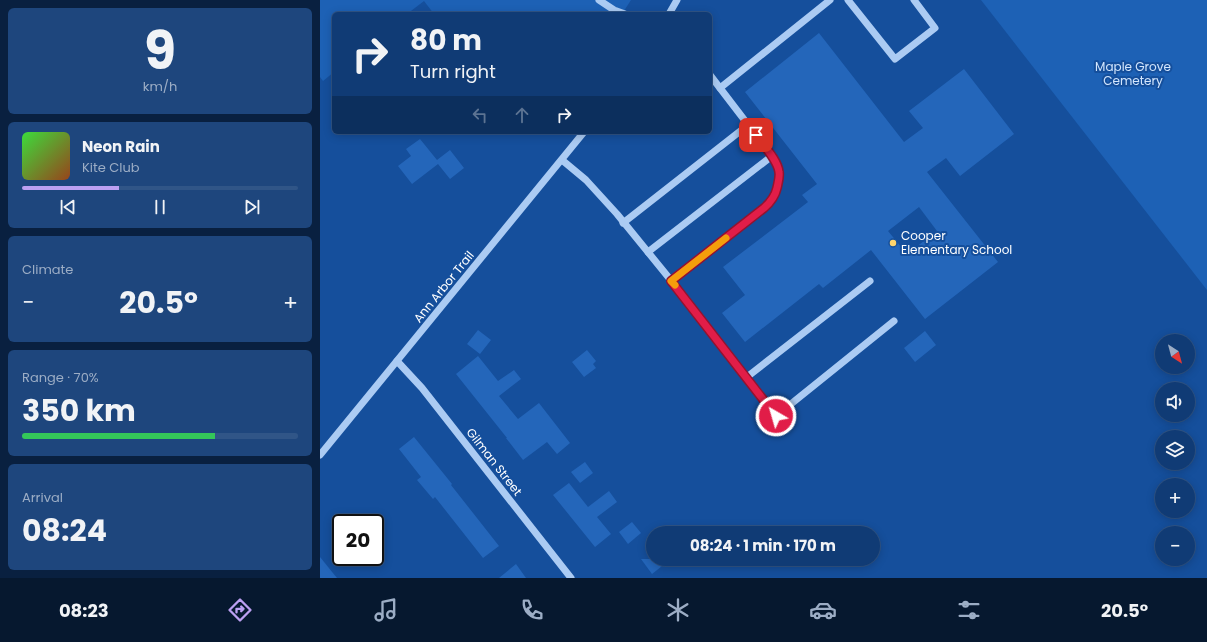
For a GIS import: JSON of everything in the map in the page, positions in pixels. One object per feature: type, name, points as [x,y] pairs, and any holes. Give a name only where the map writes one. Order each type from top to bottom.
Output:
[{"type":"street","points":[[599,0],[620,12]]},
{"type":"street","points":[[670,12],[676,0]]},
{"type":"street","points":[[720,88],[830,0]]},
{"type":"street","points":[[848,0],[895,59],[935,28],[914,0]]},
{"type":"street","points":[[671,281],[770,203],[776,191],[779,172],[777,164],[712,78]]},
{"type":"street","points":[[623,222],[748,125]]},
{"type":"street","name":"Ann Arbor Trail","points":[[320,455],[582,134]]},
{"type":"street","points":[[648,252],[772,156]]},
{"type":"street","points":[[562,160],[586,180],[623,222],[776,416],[894,321]]},
{"type":"street","points":[[747,378],[870,281]]},
{"type":"street","name":"Gilman Street","points":[[397,361],[422,388],[571,578]]},
{"type":"green space","points":[[320,0],[631,0],[623,12],[432,12],[424,1],[410,12],[332,12],[332,74],[323,81],[320,77]]},
{"type":"green space","name":"Maple Grove Cemetery","points":[[981,0],[1207,0],[1207,290]]},
{"type":"building","points":[[819,33],[904,142],[923,128],[909,111],[964,69],[1014,134],[960,176],[946,158],[927,172],[998,262],[925,319],[871,250],[823,288],[819,284],[745,342],[722,313],[745,295],[723,267],[808,202],[802,195],[817,184],[745,92]],"holes":[[[919,207],[937,231],[907,254],[888,231]]]},
{"type":"building","points":[[420,139],[437,160],[450,150],[464,168],[450,179],[438,164],[412,184],[398,166],[411,156],[406,149]]},
{"type":"building","points":[[478,330],[491,340],[480,354],[467,344]]},
{"type":"building","points":[[925,331],[936,345],[915,362],[904,348]]},
{"type":"building","points":[[587,350],[596,361],[593,364],[596,368],[584,377],[572,362]]},
{"type":"building","points":[[478,356],[498,381],[514,370],[521,379],[499,396],[518,419],[539,403],[570,443],[557,454],[547,442],[523,460],[456,374]]},
{"type":"building","points":[[414,437],[499,546],[483,558],[435,497],[433,499],[417,480],[421,477],[399,449]]},
{"type":"building","points":[[585,462],[593,473],[580,483],[571,472]]},
{"type":"building","points":[[569,483],[588,507],[609,491],[617,502],[597,517],[611,534],[595,547],[553,495]]},
{"type":"building","points":[[632,522],[641,533],[628,544],[619,532]]},
{"type":"building","points":[[320,557],[337,578],[320,578]]},
{"type":"building","points":[[641,559],[646,559],[646,566]]},
{"type":"building","points":[[516,564],[526,578],[499,578]]},
{"type":"building","points":[[646,566],[662,566],[652,574]]},
{"type":"slow traffic","points":[[675,285],[671,281],[726,238]]},
{"type":"place","name":"Cooper Elementary School","points":[[893,243]]},
{"type":"route","points":[[756,135],[777,164],[779,172],[776,191],[770,203],[671,281],[776,416]]}]
